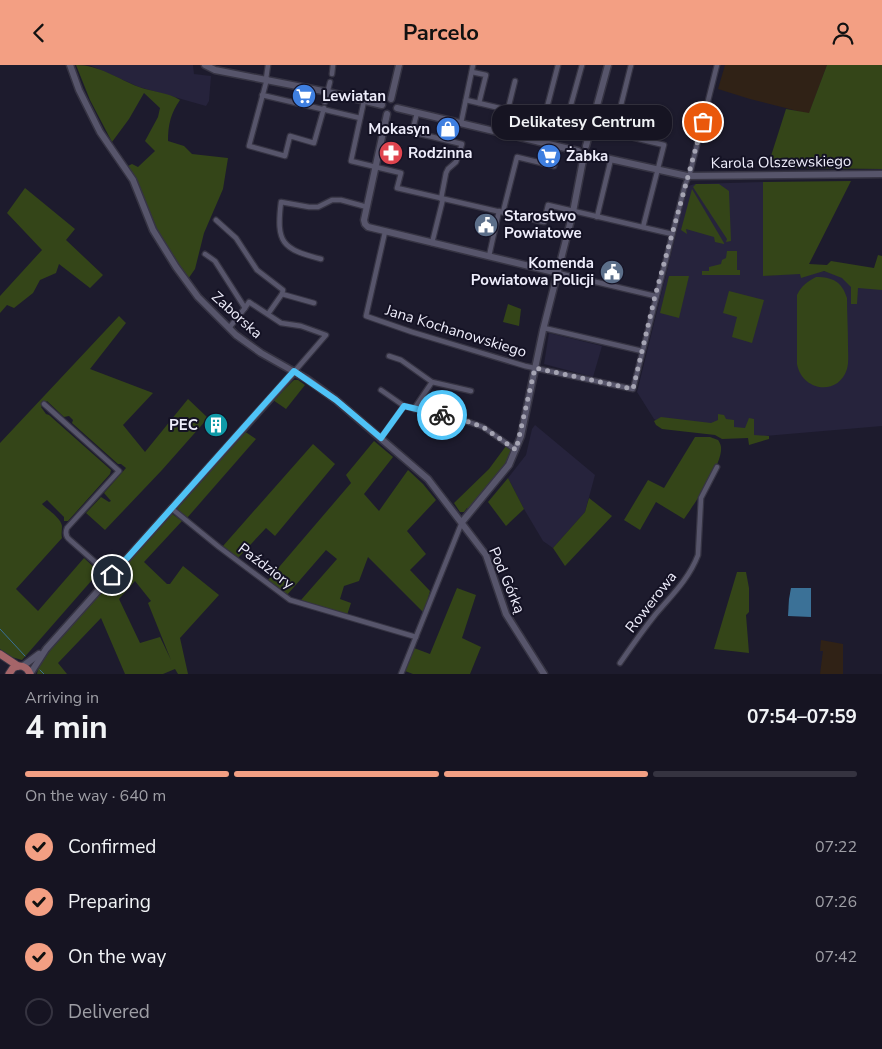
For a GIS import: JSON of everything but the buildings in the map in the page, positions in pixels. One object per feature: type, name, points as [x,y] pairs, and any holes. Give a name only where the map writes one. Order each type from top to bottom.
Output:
[{"type":"main road","points":[[0,655],[10,673],[13,668],[21,666]]},
{"type":"main road","points":[[0,655],[26,668],[30,674]]},
{"type":"street","name":"Zaborska","points":[[70,65],[79,90],[100,132],[133,180],[153,230],[176,267],[198,297],[229,328],[261,353],[294,371],[336,400],[381,438],[428,479],[462,522]]},
{"type":"street","points":[[205,65],[382,105]]},
{"type":"street","points":[[268,65],[249,146],[284,156],[290,136],[314,143],[330,82]]},
{"type":"street","points":[[332,74],[333,65]]},
{"type":"street","points":[[391,99],[399,65]]},
{"type":"street","points":[[461,123],[473,65]]},
{"type":"street","points":[[538,142],[558,65]]},
{"type":"street","points":[[545,115],[562,120],[567,119],[582,65]]},
{"type":"street","points":[[586,146],[608,65]]},
{"type":"street","points":[[631,65],[614,133],[664,145],[643,227]]},
{"type":"street","points":[[535,368],[633,389],[655,296],[690,173],[717,65]]},
{"type":"street","points":[[472,72],[486,75],[479,103]]},
{"type":"street","points":[[502,133],[515,81]]},
{"type":"street","points":[[262,95],[324,107],[360,118]]},
{"type":"street","points":[[387,114],[383,111],[382,105],[384,101],[391,99]]},
{"type":"street","points":[[391,99],[396,104],[396,108]]},
{"type":"street","points":[[466,100],[508,110]]},
{"type":"street","points":[[364,101],[351,161],[401,173],[397,188],[544,222],[548,205],[672,234]]},
{"type":"street","points":[[396,108],[578,151]]},
{"type":"street","points":[[387,114],[394,112],[396,108]]},
{"type":"street","points":[[417,113],[412,132],[462,144],[456,163],[446,173],[432,243]]},
{"type":"street","points":[[387,114],[364,220],[368,227],[655,296]]},
{"type":"street","points":[[582,146],[586,146],[591,148],[592,155],[588,160],[583,160],[578,156],[578,151],[582,146]]},
{"type":"street","points":[[489,256],[517,157],[554,166],[559,147]]},
{"type":"street","name":"Karola Olszewskiego","points":[[592,155],[688,176],[882,174]]},
{"type":"street","points":[[597,217],[611,159]]},
{"type":"street","points":[[401,674],[462,522],[509,465],[516,450],[573,211],[583,160]]},
{"type":"street","points":[[321,259],[294,251],[287,246],[279,231],[281,202],[318,207],[332,200],[341,200],[367,207]]},
{"type":"street","points":[[216,220],[236,238],[257,270],[283,290],[268,314]]},
{"type":"street","name":"Jana Kochanowskiego","points":[[385,232],[366,316],[412,332],[535,368]]},
{"type":"street","points":[[204,254],[215,261],[245,308]]},
{"type":"street","points":[[282,294],[314,303]]},
{"type":"street","points":[[30,674],[46,649],[326,335],[301,326],[281,323],[249,302],[229,328]]},
{"type":"street","points":[[544,328],[642,351]]},
{"type":"street","points":[[389,356],[401,360],[432,382],[471,391]]},
{"type":"street","points":[[414,409],[432,382]]},
{"type":"street","points":[[382,390],[404,406],[483,427],[516,450]]},
{"type":"street","points":[[44,404],[47,411],[66,423],[121,468],[68,527],[66,532],[66,536],[70,540],[111,576]]},
{"type":"street","points":[[381,438],[404,406]]},
{"type":"street","points":[[66,423],[70,419]]},
{"type":"street","name":"Rowerowa","points":[[620,663],[685,579],[698,555],[701,498],[717,467]]},
{"type":"street","name":"Paździory","points":[[171,508],[290,600],[416,637]]},
{"type":"street","name":"Pod Górką","points":[[462,522],[486,555],[506,614],[544,674]]},
{"type":"street","points":[[21,666],[46,649]]},
{"type":"shaded area","points":[[89,65],[193,65],[194,74],[211,76],[209,101],[206,106],[139,87]]},
{"type":"shaded area","points":[[725,65],[827,65],[809,114],[718,89]]},
{"type":"shaded area","points":[[763,182],[763,276],[823,271],[855,279],[882,290],[882,426],[754,437],[665,425],[654,419],[637,392],[688,186],[695,184]]},
{"type":"shaded area","points":[[549,333],[602,346],[593,377],[544,364]]},
{"type":"shaded area","points":[[535,425],[595,475],[585,512],[553,548],[543,541],[508,478],[526,455],[532,429]]},
{"type":"shaded area","points":[[821,640],[843,644],[843,674],[820,674],[823,651],[820,651]]},
{"type":"green space","points":[[76,65],[93,67],[139,87],[170,95],[180,100],[174,109],[171,119],[168,141],[184,146],[192,154],[228,158],[223,189],[204,233],[195,269],[188,279],[161,239],[138,183],[128,166],[132,164],[138,167],[155,151],[145,141],[158,117],[160,108],[144,93],[129,119],[112,142],[90,100]]},
{"type":"green space","points":[[827,65],[882,65],[882,169],[796,168],[770,159],[786,109],[809,113]]},
{"type":"green space","points":[[851,181],[809,264],[827,265],[831,261],[874,268],[878,255],[882,256],[882,290],[858,288],[857,304],[851,304],[851,287],[842,278],[824,271],[801,278],[800,274],[763,276],[763,182]]},
{"type":"green space","points":[[696,184],[719,184],[729,191],[731,241],[726,242],[727,239],[693,187]]},
{"type":"green space","points":[[25,188],[75,229],[66,240],[103,275],[90,288],[59,264],[56,273],[40,280],[33,293],[14,308],[7,305],[0,313],[0,296],[42,250],[7,213]]},
{"type":"green space","points":[[692,189],[724,244],[715,242],[714,237],[686,229],[687,234],[681,230]]},
{"type":"green space","points":[[727,251],[737,251],[737,270],[740,270],[740,275],[702,275],[702,271],[709,271],[709,267],[721,264],[722,260],[726,258]]},
{"type":"green space","points":[[669,276],[689,276],[679,318],[660,313]]},
{"type":"green space","points":[[816,277],[836,281],[847,298],[848,366],[842,378],[836,384],[829,387],[813,385],[806,380],[800,373],[797,364],[797,295],[805,284]]},
{"type":"green space","points":[[729,291],[764,300],[752,343],[732,337],[737,317],[723,313]]},
{"type":"green space","points":[[508,304],[521,309],[519,326],[503,322]]},
{"type":"green space","points":[[119,316],[126,323],[90,369],[153,393],[123,425],[145,452],[188,399],[208,418],[105,530],[86,513],[101,497],[109,502],[111,501],[104,493],[126,468],[118,464],[72,423],[73,420],[69,416],[64,417],[47,401],[41,407],[46,414],[111,470],[110,474],[68,521],[64,521],[64,517],[47,500],[42,504],[61,523],[62,538],[16,589],[38,611],[84,558],[99,572],[22,660],[8,656],[0,649],[0,443]]},
{"type":"green space","points":[[294,380],[298,380],[305,385],[286,409],[273,400]]},
{"type":"green space","points":[[718,414],[724,415],[726,419],[734,420],[734,427],[745,428],[749,418],[754,419],[754,435],[769,436],[769,439],[749,445],[748,438],[722,439],[715,435],[662,429],[654,421],[661,417],[711,423],[718,420]]},
{"type":"green space","points":[[244,431],[256,439],[187,518],[177,511],[178,506]]},
{"type":"green space","points":[[695,437],[710,437],[718,440],[721,446],[720,454],[707,484],[684,519],[656,502],[640,530],[624,520],[648,480],[664,488]]},
{"type":"green space","points":[[374,441],[393,457],[364,494],[379,511],[408,470],[436,500],[407,531],[426,554],[410,570],[430,591],[424,613],[368,557],[359,581],[344,586],[340,599],[351,603],[347,615],[301,600],[337,559],[326,550],[287,595],[268,580],[351,483],[346,475]]},
{"type":"green space","points":[[313,444],[335,464],[275,536],[266,528],[238,558],[223,546]]},
{"type":"green space","points":[[506,446],[514,451],[507,464],[470,510],[467,508],[464,512],[460,512],[454,503],[489,469]]},
{"type":"green space","points":[[508,478],[524,509],[506,526],[488,502]]},
{"type":"green space","points":[[589,498],[612,516],[565,566],[553,548],[585,512]]},
{"type":"green space","points":[[171,513],[182,521],[144,562],[167,584],[170,584],[183,566],[219,595],[180,638],[188,674],[178,674],[175,669],[163,674],[125,674],[101,618],[58,663],[67,674],[37,674],[39,664],[68,628]],"holes":[[[135,581],[151,601],[148,603],[171,660],[160,637],[140,643],[119,599]]]},
{"type":"green space","points":[[737,572],[746,572],[749,588],[749,612],[746,615],[749,653],[714,649]]},
{"type":"green space","points":[[457,588],[476,595],[462,638],[481,647],[470,674],[413,674],[405,671],[414,648],[430,654]]},
{"type":"water","points":[[791,588],[811,588],[811,617],[788,616]]},
{"type":"waterway","points":[[0,629],[25,656]]},
{"type":"waterway","points":[[40,670],[44,674]]},
{"type":"way so far","points":[[442,415],[483,427],[516,450],[521,436],[535,368],[633,389],[655,296],[703,122]]},
{"type":"place","name":"Lewiatan","points":[[304,96]]},
{"type":"place","name":"Delikatesy Centrum","points":[[703,122]]},
{"type":"place","name":"Mokasyn","points":[[448,129]]},
{"type":"place","name":"Rodzinna","points":[[391,153]]},
{"type":"place","name":"Żabka","points":[[549,156]]},
{"type":"place","name":"Starostwo Powiatowe","points":[[486,225]]},
{"type":"place","name":"Komenda Powiatowa Policji","points":[[612,272]]},
{"type":"place","name":"PEC","points":[[216,425]]},
{"type":"route","points":[[112,575],[294,371],[336,400],[381,438],[404,406],[442,415]]}]
